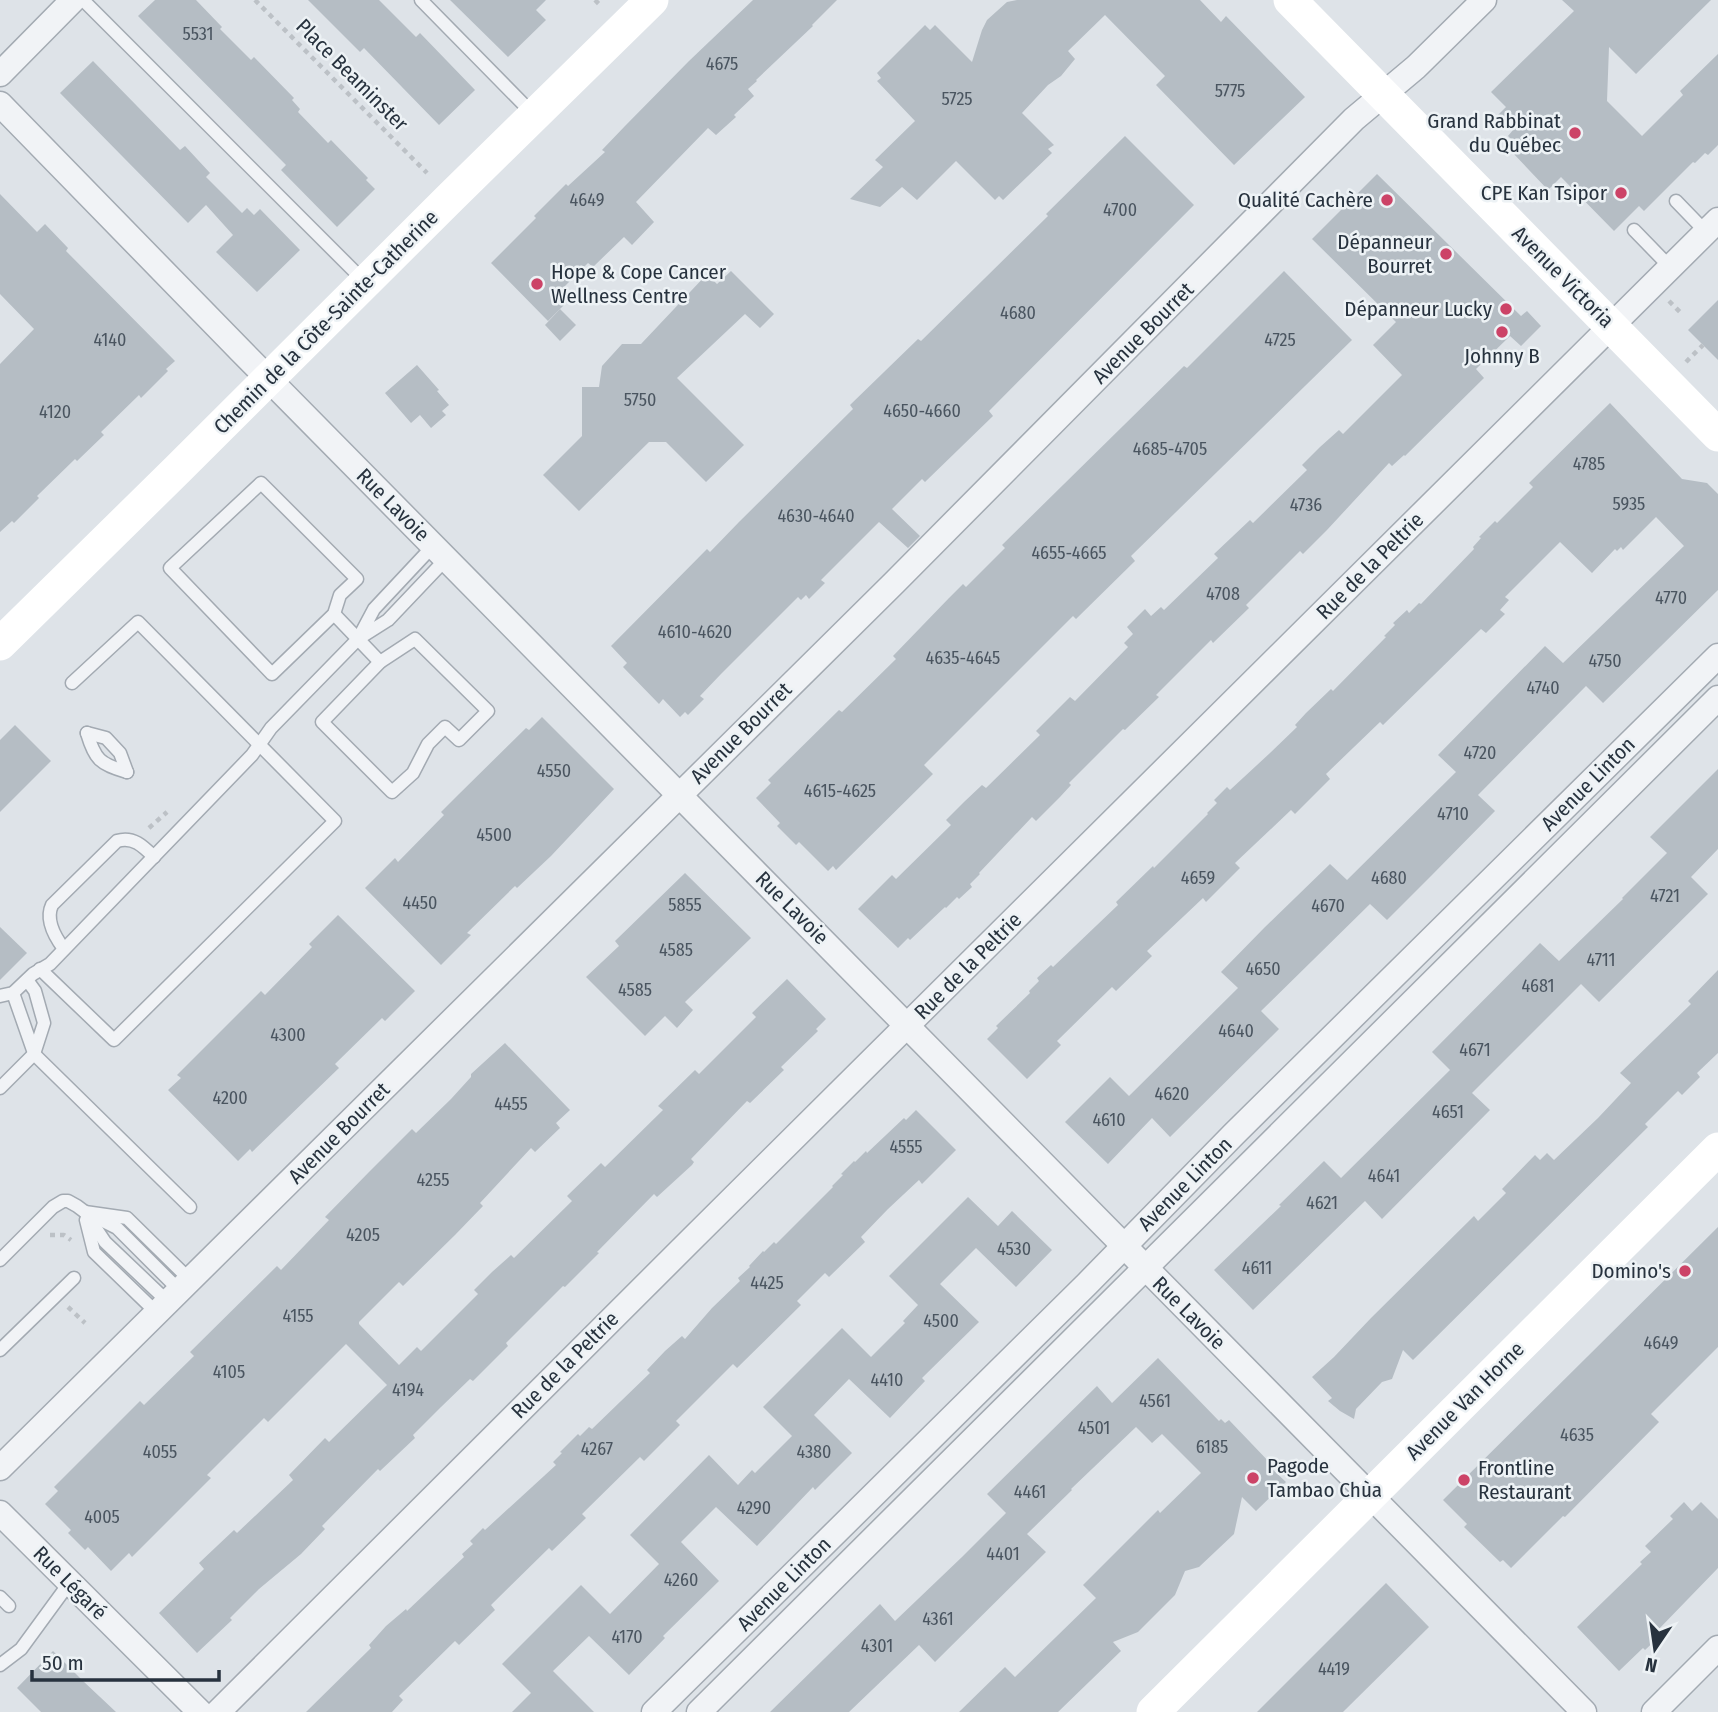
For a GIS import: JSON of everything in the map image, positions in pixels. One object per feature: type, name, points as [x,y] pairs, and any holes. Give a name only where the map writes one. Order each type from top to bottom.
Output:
[{"type":"main road","name":"Chemin de la Côte-Sainte-Catherine","points":[[0,644],[652,0]]},
{"type":"main road","name":"Avenue Victoria","points":[[1290,0],[1718,435]]},
{"type":"main road","name":"Avenue Van Horne","points":[[1153,1712],[1718,1149]]},
{"type":"street","points":[[0,74],[73,0]]},
{"type":"street","name":"Avenue Bourret","points":[[0,1468],[913,564],[1354,118],[1416,67],[1484,0]]},
{"type":"street","name":"Rue Lavoie","points":[[0,104],[1584,1712]]},
{"type":"street","name":"Rue de la Peltrie","points":[[218,1712],[1712,226]]},
{"type":"street","name":"Avenue Linton","points":[[654,1712],[1718,656]]},
{"type":"street","name":"Avenue Linton","points":[[699,1712],[1718,698]]},
{"type":"street","name":"Rue Légaré","points":[[0,1513],[200,1712]]},
{"type":"street","points":[[1654,1712],[1718,1648]]},
{"type":"lane","points":[[83,0],[365,282]]},
{"type":"lane","points":[[421,0],[534,115]]},
{"type":"lane","points":[[1676,201],[1712,226]]},
{"type":"lane","points":[[1634,230],[1670,267]]},
{"type":"lane","points":[[261,483],[357,579],[340,594],[334,614],[272,674],[170,569],[261,483]]},
{"type":"lane","points":[[358,639],[374,609],[440,553]]},
{"type":"lane","points":[[190,1207],[34,1054],[7,995],[50,964],[252,755],[271,728],[358,639],[388,620],[440,553]]},
{"type":"lane","points":[[334,614],[380,662]]},
{"type":"lane","points":[[40,969],[114,1040],[335,821],[138,622],[72,683]]},
{"type":"lane","points":[[415,639],[488,711],[458,740],[445,727],[428,744],[413,773],[392,792],[322,722],[380,662],[415,639]]},
{"type":"lane","points":[[64,949],[50,922],[49,909],[52,905],[122,839],[139,843],[154,857]]},
{"type":"lane","points":[[0,1088],[34,1054],[44,1023],[35,991],[27,980]]},
{"type":"lane","points":[[0,1260],[58,1203],[73,1203],[85,1213],[117,1228],[173,1296]]},
{"type":"lane","points":[[85,1213],[94,1252],[173,1296]]},
{"type":"lane","points":[[0,1350],[74,1278]]},
{"type":"lane","points":[[0,1665],[21,1649],[70,1583]]},
{"type":"path","name":"Place Beaminster","points":[[255,0],[427,173]]},
{"type":"path","points":[[1669,301],[1682,314]]},
{"type":"path","points":[[1686,362],[1703,345]]},
{"type":"path","points":[[153,825],[167,812]]},
{"type":"building","points":[[155,0],[196,0],[251,60],[254,57],[294,98],[292,100],[300,109],[298,112],[328,143],[331,140],[368,178],[366,180],[375,189],[337,227],[281,170],[286,165],[138,16]]},
{"type":"building","points":[[308,0],[379,0],[416,37],[420,33],[475,90],[439,125],[364,48],[360,52]]},
{"type":"building","points":[[450,0],[546,0],[536,10],[546,20],[508,57]]},
{"type":"building","points":[[753,0],[837,0],[748,89],[754,96],[734,115],[736,117],[716,135],[708,128],[636,202],[654,222],[632,245],[624,237],[593,267],[588,263],[560,291],[569,300],[548,321],[491,263],[536,218],[534,216],[566,184],[568,186],[605,152],[602,150],[625,126]]},
{"type":"building","points":[[1200,0],[1221,22],[1226,16],[1305,97],[1234,165],[1156,85],[1165,76],[1105,15],[1068,51],[1075,59],[1061,76],[1048,85],[1022,113],[1054,145],[1048,149],[1052,153],[1003,200],[999,196],[995,200],[956,161],[917,200],[902,187],[880,207],[850,199],[883,167],[875,160],[915,121],[877,81],[881,78],[877,73],[925,25],[930,30],[935,25],[972,62],[987,20],[1007,2]]},
{"type":"building","points":[[1562,0],[1711,0],[1636,74],[1609,47],[1607,101],[1642,136],[1683,95],[1680,91],[1718,54],[1718,145],[1708,155],[1705,153],[1693,162],[1644,211],[1639,206],[1614,231],[1561,177],[1548,190],[1511,151],[1517,145],[1508,136],[1513,130],[1498,115],[1506,107],[1491,92],[1574,11]]},
{"type":"building","points":[[93,61],[180,150],[185,146],[210,173],[206,177],[242,213],[247,208],[254,215],[260,209],[300,250],[257,292],[216,252],[233,235],[206,205],[188,223],[60,93]]},
{"type":"building","points":[[1125,136],[1194,205],[989,411],[993,416],[925,482],[922,479],[892,509],[920,536],[908,548],[879,522],[821,580],[825,583],[809,599],[806,595],[801,600],[798,597],[721,674],[700,696],[704,699],[688,715],[685,712],[680,717],[663,699],[659,704],[623,667],[627,663],[611,646],[707,549],[710,552],[853,409],[850,405],[918,339],[921,341]]},
{"type":"building","points":[[1377,174],[1521,316],[1527,311],[1541,326],[1521,346],[1510,336],[1476,369],[1484,378],[1405,456],[1392,466],[1389,463],[1303,554],[1300,551],[1246,605],[1249,608],[1213,643],[1211,640],[1156,695],[1159,697],[1069,783],[1071,785],[1036,821],[1032,817],[979,873],[970,884],[972,887],[898,948],[858,909],[892,875],[896,879],[951,825],[946,820],[982,785],[986,788],[1040,735],[1036,731],[1070,697],[1075,701],[1128,647],[1124,643],[1133,634],[1127,627],[1145,609],[1151,616],[1161,607],[1164,610],[1218,558],[1214,554],[1250,520],[1253,523],[1307,470],[1302,465],[1320,447],[1339,430],[1343,434],[1402,375],[1373,345],[1396,322],[1312,239]]},
{"type":"building","points":[[0,194],[37,232],[45,224],[68,248],[66,251],[175,361],[141,398],[139,395],[101,432],[104,435],[37,496],[39,498],[14,523],[12,521],[0,532],[0,364],[34,329],[0,294]]},
{"type":"building","points":[[731,271],[774,314],[760,328],[745,314],[677,378],[744,445],[706,482],[666,442],[649,442],[579,511],[543,475],[582,436],[582,387],[599,387],[602,366],[622,344],[641,344],[707,274],[717,284]]},
{"type":"building","points":[[1284,271],[1352,340],[1131,556],[1135,561],[1076,619],[1073,616],[924,765],[933,774],[836,870],[833,866],[828,871],[799,842],[796,845],[777,826],[780,823],[756,798],[771,783],[768,780],[896,659],[893,656],[949,598],[963,584],[966,587],[1005,548],[1002,545]]},
{"type":"building","points":[[1718,300],[1718,360],[1688,330]]},
{"type":"building","points":[[560,309],[576,325],[560,341],[545,325]]},
{"type":"building","points":[[417,365],[449,405],[442,411],[446,415],[431,428],[420,415],[411,423],[385,393]]},
{"type":"building","points":[[1610,403],[1682,479],[1707,483],[1718,494],[1718,590],[1603,703],[1586,686],[1478,795],[1495,811],[1387,920],[1370,904],[1261,1011],[1279,1029],[1170,1137],[1152,1118],[1108,1164],[1065,1122],[1110,1077],[1129,1096],[1238,988],[1221,972],[1265,927],[1330,864],[1347,880],[1456,772],[1438,755],[1545,646],[1563,663],[1684,546],[1656,517],[1623,550],[1621,547],[1617,551],[1615,549],[1592,573],[1560,542],[1505,597],[1509,600],[1500,610],[1505,614],[1486,633],[1481,629],[1383,725],[1380,722],[1326,774],[1330,779],[1295,814],[1291,810],[1235,863],[1240,868],[1206,902],[1203,898],[1147,951],[1152,956],[1116,991],[1112,987],[1057,1041],[1061,1045],[1027,1079],[987,1039],[998,1028],[996,1026],[1030,993],[1039,981],[1037,978],[1051,965],[1053,967],[1118,905],[1116,902],[1208,814],[1217,803],[1214,800],[1227,787],[1230,790],[1297,727],[1295,725],[1306,713],[1331,689],[1333,691],[1386,637],[1384,636],[1395,625],[1393,623],[1407,610],[1409,613],[1421,604],[1474,549],[1481,538],[1479,537],[1533,487],[1529,483]]},
{"type":"building","points":[[542,717],[614,789],[551,856],[517,888],[515,886],[467,933],[471,935],[441,965],[365,888],[395,858],[398,862],[444,815],[441,812],[526,728],[529,730]]},
{"type":"building","points":[[15,725],[51,761],[0,812],[0,740]]},
{"type":"building","points":[[1718,769],[1718,849],[1691,877],[1708,894],[1599,1002],[1581,984],[1472,1093],[1490,1110],[1382,1219],[1365,1201],[1253,1310],[1214,1270],[1324,1161],[1341,1178],[1450,1070],[1432,1052],[1540,943],[1559,961],[1623,899],[1667,853],[1650,837]]},
{"type":"building","points":[[685,873],[751,938],[685,1002],[693,1010],[677,1028],[665,1016],[645,1036],[586,977],[619,946],[615,941]]},
{"type":"building","points":[[338,915],[415,991],[385,1021],[382,1018],[335,1064],[339,1068],[252,1152],[250,1149],[238,1161],[168,1090],[181,1078],[177,1075],[261,991],[265,995],[312,947],[309,944]]},
{"type":"building","points":[[0,927],[27,953],[0,980]]},
{"type":"building","points":[[1718,970],[1718,1053],[1697,1073],[1700,1077],[1682,1095],[1678,1091],[1645,1124],[1648,1127],[1413,1360],[1403,1350],[1392,1379],[1382,1382],[1356,1409],[1354,1419],[1328,1401],[1332,1398],[1312,1377],[1474,1216],[1478,1221],[1506,1193],[1502,1189],[1535,1155],[1540,1160],[1547,1153],[1554,1160],[1598,1118],[1631,1083],[1620,1073],[1691,1004],[1688,1001]]},
{"type":"building","points":[[787,979],[826,1019],[816,1029],[818,1031],[781,1067],[784,1070],[750,1103],[747,1101],[691,1159],[694,1162],[692,1165],[657,1197],[654,1194],[597,1252],[599,1253],[506,1343],[508,1346],[473,1381],[470,1379],[413,1435],[415,1438],[380,1471],[378,1469],[322,1526],[325,1529],[301,1554],[259,1589],[230,1618],[232,1620],[197,1653],[159,1613],[204,1569],[199,1563],[234,1530],[237,1533],[293,1480],[289,1475],[325,1438],[329,1442],[387,1385],[346,1344],[268,1422],[264,1418],[207,1475],[211,1478],[132,1557],[129,1553],[111,1571],[88,1547],[85,1550],[68,1533],[71,1530],[45,1504],[58,1491],[54,1487],[140,1401],[144,1405],[194,1356],[190,1352],[277,1266],[281,1270],[329,1220],[325,1217],[369,1172],[412,1129],[416,1133],[451,1099],[471,1074],[505,1043],[570,1110],[556,1123],[560,1128],[535,1152],[531,1148],[480,1203],[483,1206],[455,1235],[403,1286],[399,1282],[359,1322],[399,1365],[417,1347],[421,1351],[478,1294],[474,1290],[492,1272],[511,1255],[514,1258],[572,1201],[567,1196],[601,1163],[605,1167],[663,1110],[658,1106],[695,1070],[699,1074],[756,1017],[752,1013]]},
{"type":"building","points":[[916,1110],[956,1150],[922,1184],[919,1180],[888,1209],[861,1237],[865,1242],[829,1277],[825,1273],[797,1301],[801,1305],[737,1368],[733,1364],[676,1421],[680,1425],[644,1461],[640,1457],[582,1514],[586,1518],[552,1551],[549,1548],[491,1605],[495,1610],[459,1645],[455,1641],[399,1696],[403,1700],[392,1712],[306,1712],[371,1648],[369,1645],[386,1626],[406,1609],[407,1611],[464,1557],[462,1554],[473,1544],[470,1541],[483,1528],[485,1530],[556,1465],[553,1462],[562,1453],[560,1452],[578,1434],[580,1436],[589,1427],[592,1429],[650,1373],[647,1370],[665,1351],[682,1336],[685,1339],[740,1281],[738,1278],[763,1251],[774,1242],[776,1244],[833,1187],[854,1161]]},
{"type":"building","points":[[968,1197],[998,1226],[1012,1211],[1052,1250],[1016,1287],[976,1248],[940,1284],[979,1322],[922,1378],[925,1381],[890,1418],[849,1379],[814,1415],[852,1453],[815,1490],[813,1487],[757,1546],[716,1507],[681,1542],[719,1581],[663,1636],[665,1638],[629,1675],[589,1636],[553,1671],[594,1712],[512,1712],[531,1693],[502,1664],[581,1585],[610,1614],[659,1564],[630,1535],[709,1455],[738,1485],[752,1470],[755,1473],[792,1436],[763,1407],[842,1328],[871,1357],[905,1323],[903,1321],[918,1305],[889,1276]]},
{"type":"building","points":[[1718,1227],[1718,1347],[1651,1414],[1659,1422],[1565,1517],[1563,1516],[1511,1568],[1503,1560],[1500,1562],[1464,1527],[1467,1524],[1443,1500]]},
{"type":"building","points":[[1158,1358],[1219,1421],[1221,1419],[1225,1423],[1229,1420],[1286,1482],[1256,1511],[1242,1497],[1234,1534],[1199,1567],[1185,1571],[1175,1595],[1138,1632],[1113,1642],[1121,1651],[1058,1712],[959,1712],[1005,1667],[1015,1677],[1096,1598],[1083,1585],[1158,1510],[1160,1513],[1201,1473],[1162,1434],[1152,1443],[1136,1427],[1071,1489],[1027,1534],[1046,1552],[935,1662],[919,1645],[849,1712],[770,1712],[880,1604],[895,1621],[962,1557],[1006,1513],[987,1494],[1097,1386],[1112,1403]]},
{"type":"building","points":[[1684,1502],[1692,1511],[1701,1502],[1718,1519],[1718,1568],[1657,1631],[1661,1635],[1619,1671],[1577,1627],[1642,1564],[1640,1562],[1651,1552],[1645,1546],[1673,1519],[1670,1516]]},
{"type":"building","points":[[1386,1583],[1429,1627],[1343,1712],[1257,1712]]},
{"type":"building","points":[[53,1651],[116,1712],[41,1712],[17,1688]]},
{"type":"place","name":"Grand Rabbinat du Québec","points":[[1575,133]]},
{"type":"place","name":"CPE Kan Tsipor","points":[[1621,193]]},
{"type":"place","name":"Qualité Cachère","points":[[1387,200]]},
{"type":"place","name":"Dépanneur Bourret","points":[[1446,254]]},
{"type":"place","name":"Hope & Cope Cancer Wellness Centre","points":[[537,284]]},
{"type":"place","name":"Dépanneur Lucky","points":[[1506,309]]},
{"type":"place","name":"Johnny B","points":[[1502,332]]},
{"type":"place","name":"Domino's","points":[[1685,1271]]},
{"type":"place","name":"Pagode Tambao Chùa","points":[[1253,1478]]},
{"type":"place","name":"Frontline Restaurant","points":[[1464,1480]]}]
